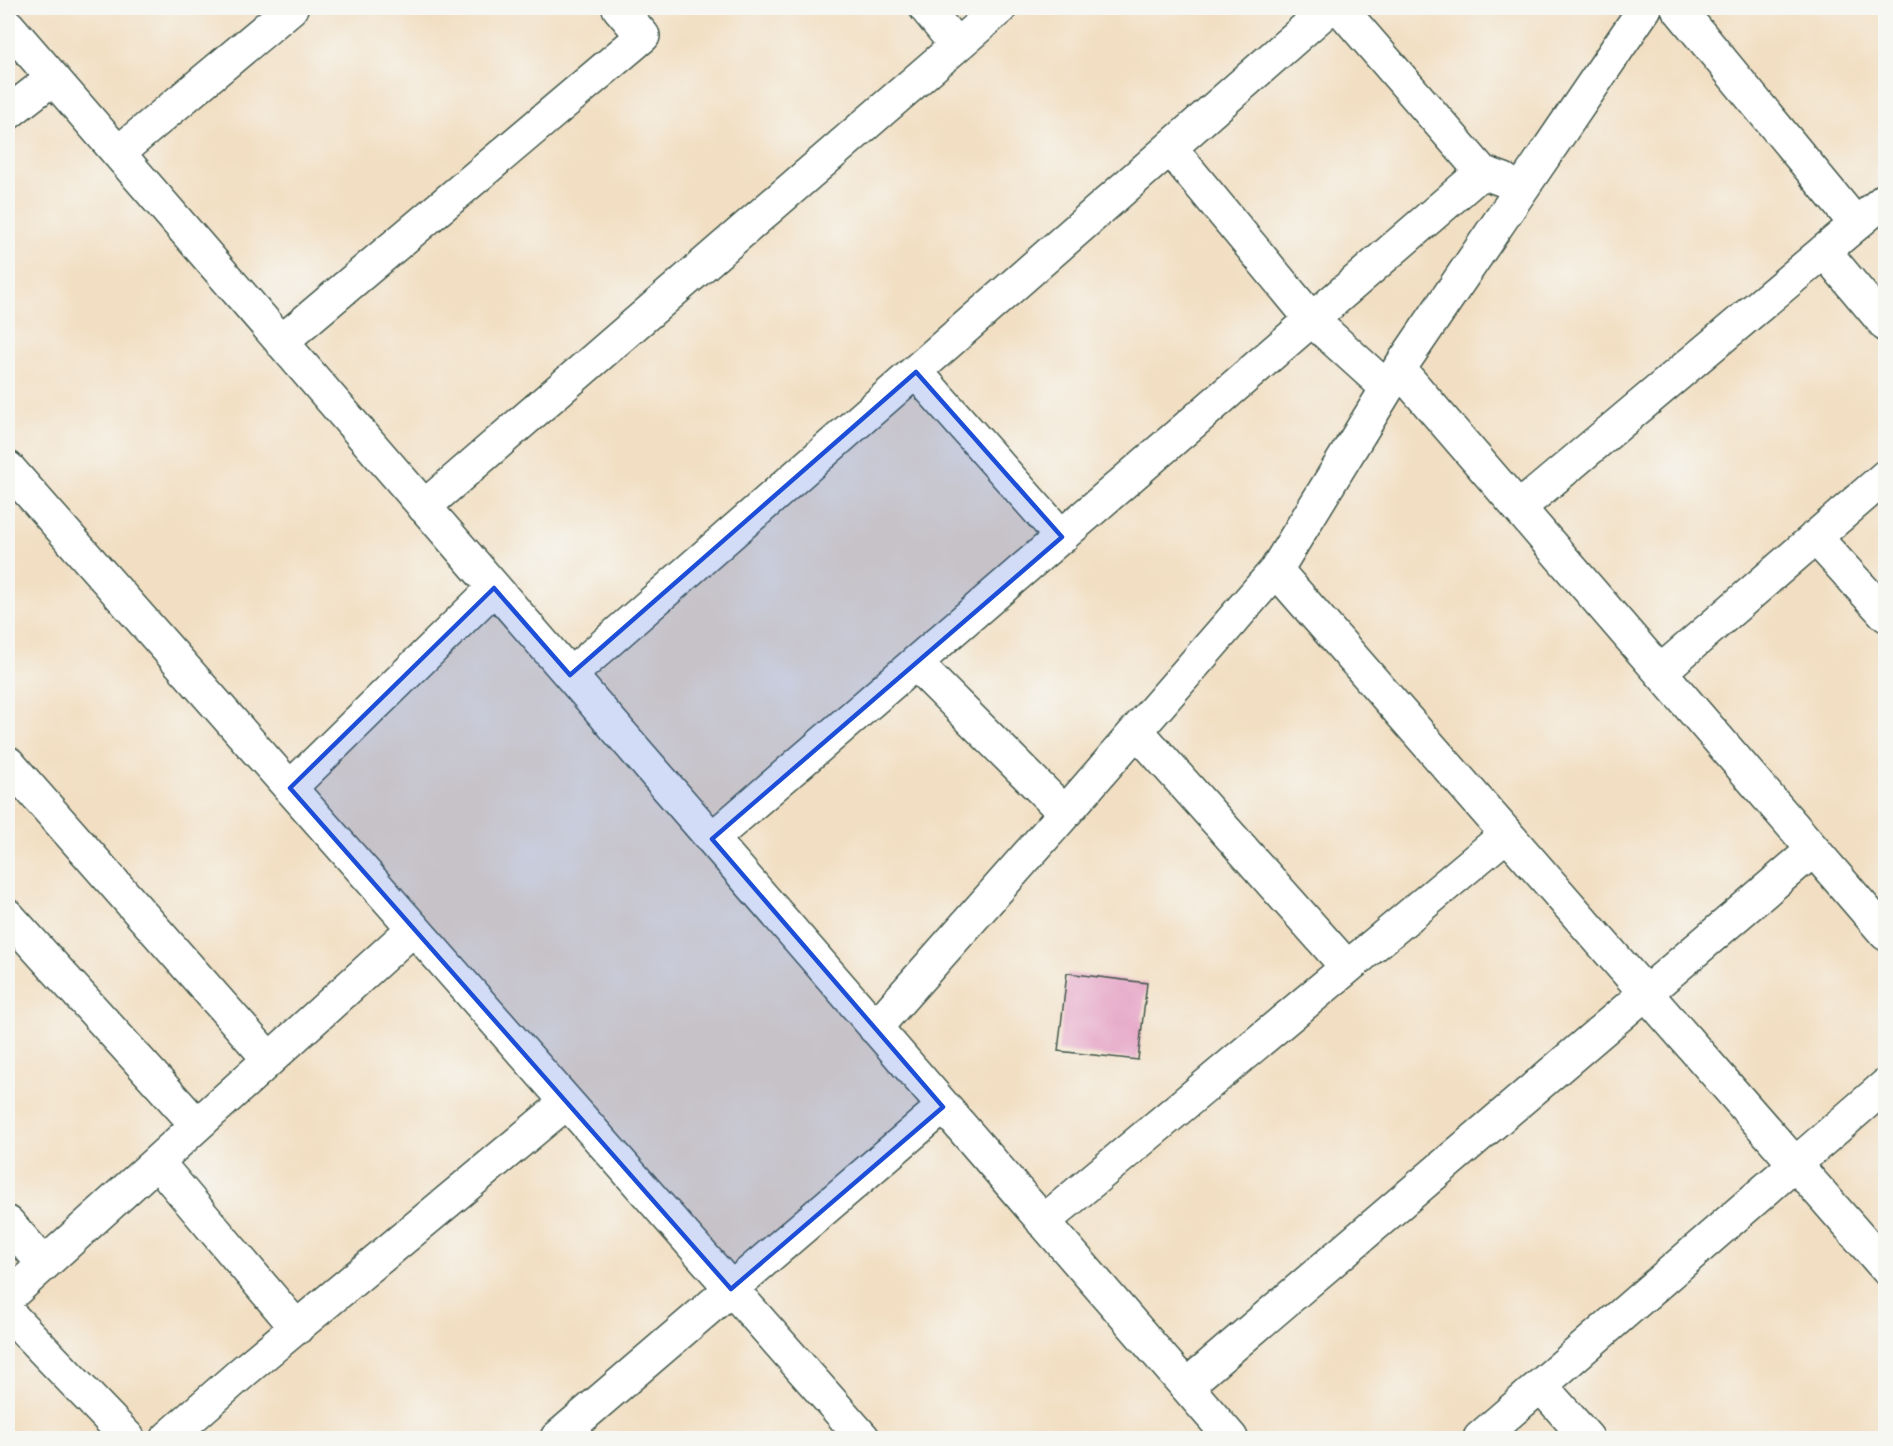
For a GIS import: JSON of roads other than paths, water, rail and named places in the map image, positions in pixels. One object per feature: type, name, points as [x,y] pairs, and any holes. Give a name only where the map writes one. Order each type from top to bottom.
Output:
[{"type":"street","points":[[118,153],[291,8]]},
{"type":"street","points":[[281,342],[643,36],[619,8]]},
{"type":"street","points":[[926,8],[956,45]]},
{"type":"street","points":[[424,507],[1000,8]]},
{"type":"street","points":[[570,675],[1329,8]]},
{"type":"street","points":[[1340,8],[1482,172],[1522,187]]},
{"type":"street","points":[[1678,8],[1856,224]]},
{"type":"street","points":[[875,1028],[1276,570],[1393,378],[1639,10]]},
{"type":"street","points":[[8,26],[1231,1438]]},
{"type":"street","points":[[8,113],[53,78]]},
{"type":"street","points":[[1170,148],[1312,320],[1393,378],[1519,508],[1886,934]]},
{"type":"street","points":[[712,839],[1482,172]]},
{"type":"street","points":[[1519,508],[1886,199]]},
{"type":"street","points":[[1824,251],[1886,325]]},
{"type":"street","points":[[916,372],[1062,537]]},
{"type":"street","points":[[8,468],[863,1438]]},
{"type":"street","points":[[1660,672],[1886,476]]},
{"type":"street","points":[[1815,537],[1886,615]]},
{"type":"street","points":[[1276,570],[1886,1268]]},
{"type":"street","points":[[290,789],[494,588]]},
{"type":"street","points":[[915,663],[1065,813]]},
{"type":"street","points":[[1137,731],[1347,967]]},
{"type":"street","points":[[8,763],[269,1059]]},
{"type":"street","points":[[1043,1222],[1507,834]]},
{"type":"street","points":[[1186,1386],[1813,850]]},
{"type":"street","points":[[8,916],[197,1125]]},
{"type":"street","points":[[8,1297],[413,929]]},
{"type":"street","points":[[1480,1438],[1886,1085]]},
{"type":"street","points":[[168,1438],[243,1371],[567,1102]]},
{"type":"street","points":[[570,1434],[731,1289],[944,1107]]},
{"type":"street","points":[[157,1162],[297,1328]]},
{"type":"street","points":[[8,1223],[44,1264]]},
{"type":"street","points":[[8,1313],[128,1438]]},
{"type":"street","points":[[1541,1386],[1587,1438]]}]
